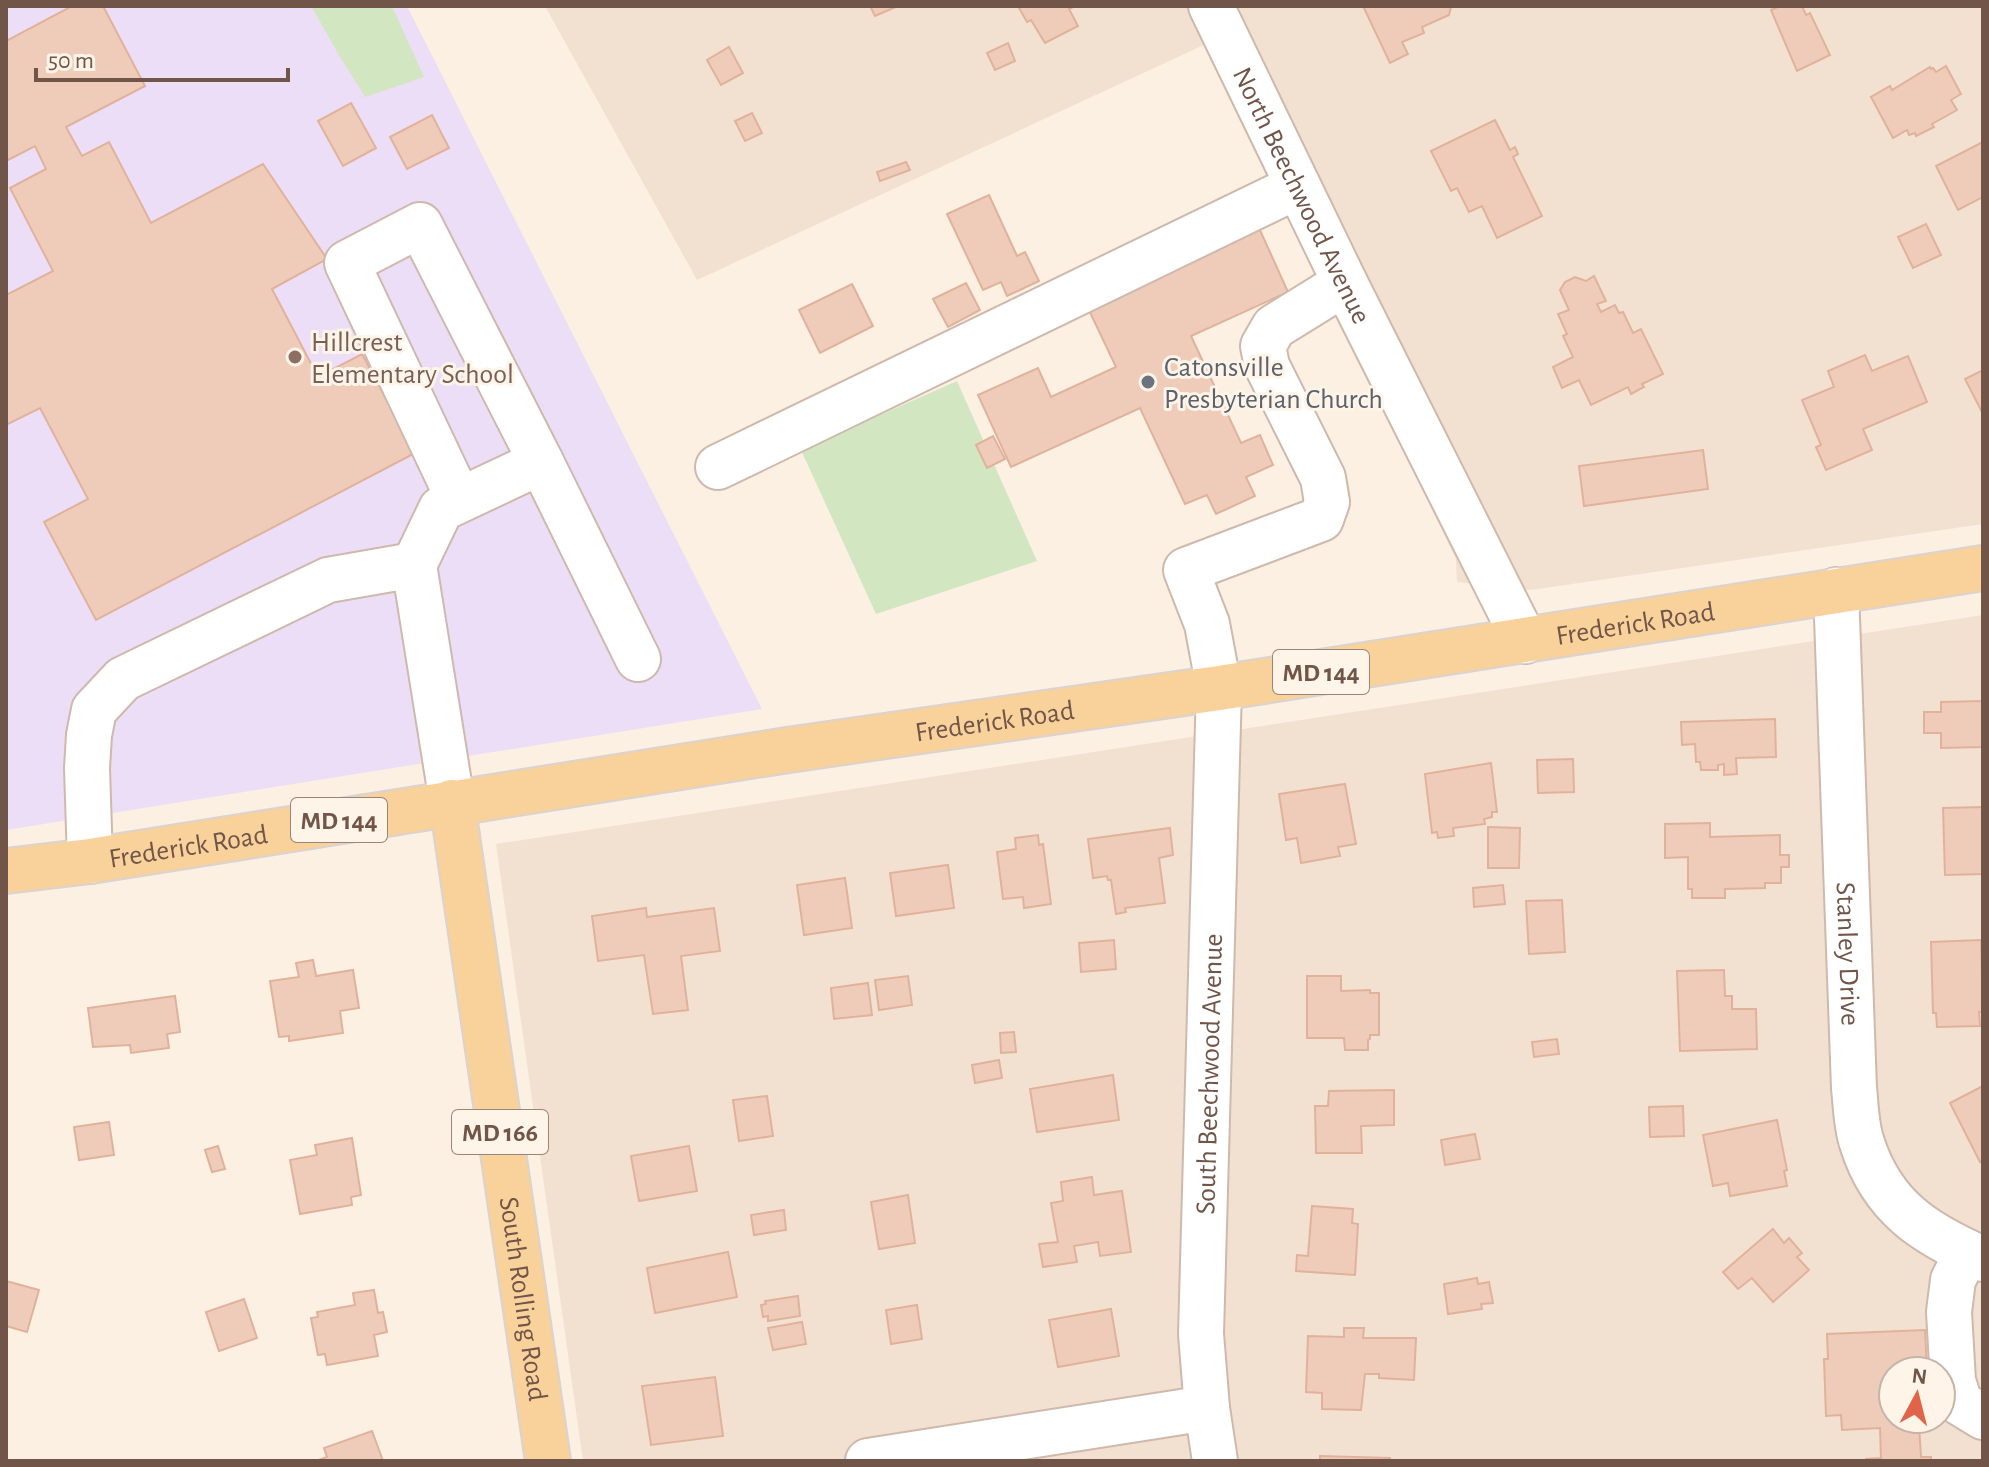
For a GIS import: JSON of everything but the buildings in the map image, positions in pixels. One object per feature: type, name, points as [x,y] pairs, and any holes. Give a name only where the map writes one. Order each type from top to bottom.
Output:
[{"type":"main road","name":"Frederick Road","points":[[6,871],[90,861],[788,750],[1219,688],[1983,568]]},
{"type":"main road","name":"South Rolling Road","points":[[452,802],[548,1461]]},
{"type":"street","name":"North Beechwood Avenue","points":[[1211,6],[1345,283],[1525,641]]},
{"type":"street","points":[[718,467],[1298,186]]},
{"type":"street","points":[[459,500],[347,263],[420,225],[638,659]]},
{"type":"street","name":"South Beechwood Avenue","points":[[1215,1461],[1201,1334],[1219,688],[1207,624],[1186,570],[1321,519],[1327,502],[1323,478],[1267,366],[1263,346],[1274,327],[1345,283]]},
{"type":"street","points":[[452,802],[414,565],[441,509],[541,462]]},
{"type":"street","points":[[90,861],[89,735],[94,710],[123,679],[328,580],[414,565]]},
{"type":"street","name":"Stanley Drive","points":[[1836,590],[1854,1088],[1861,1141],[1875,1177],[1898,1207],[1930,1234],[1975,1255]]},
{"type":"street","points":[[1975,1255],[1953,1280],[1949,1312],[1953,1381],[1960,1403],[1983,1417]]},
{"type":"street","points":[[868,1461],[1207,1408]]},
{"type":"shaded area","name":"Hillcrest Elementary School","points":[[6,6],[407,6],[762,709],[6,830]]},
{"type":"shaded area","points":[[545,6],[1983,6],[1983,524],[1531,590],[1457,582],[1456,559],[1206,44],[697,280]]},
{"type":"shaded area","points":[[1983,615],[1983,1461],[583,1461],[496,844]]},
{"type":"green space","points":[[311,6],[392,6],[424,77],[365,97]]},
{"type":"green space","points":[[957,381],[1037,561],[876,614],[801,450]]},
{"type":"place","name":"Hillcrest Elementary School","points":[[295,357]]},
{"type":"place","name":"Catonsville Presbyterian Church","points":[[1148,382]]}]
